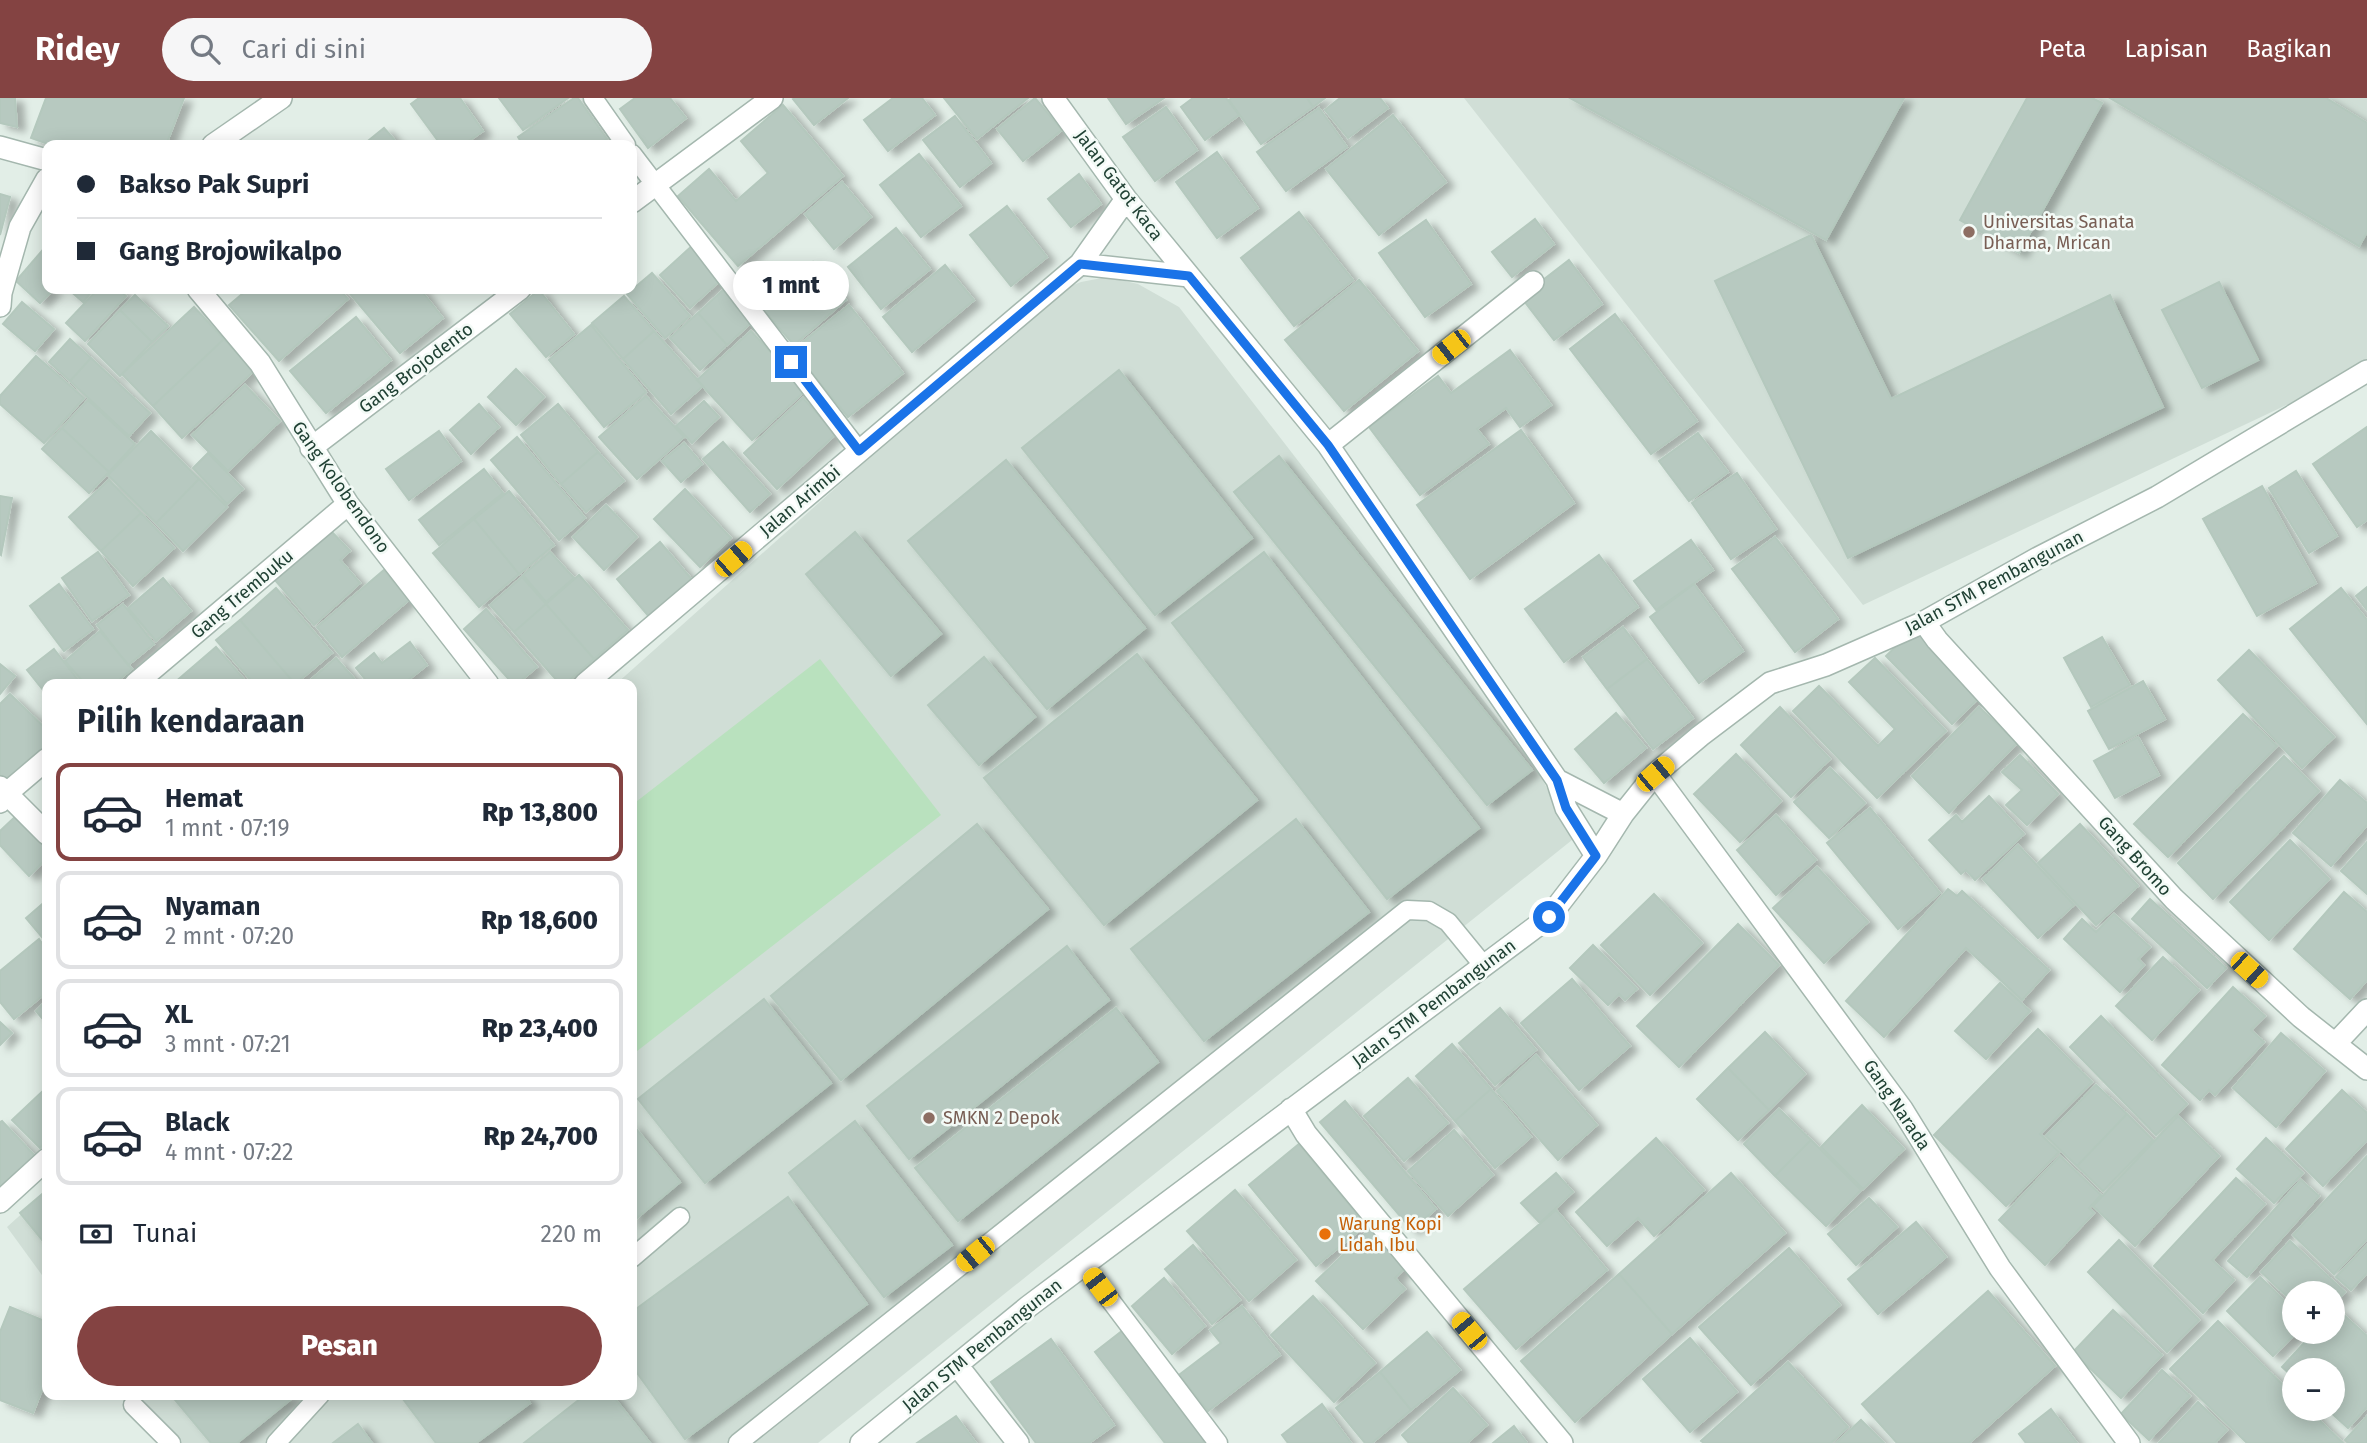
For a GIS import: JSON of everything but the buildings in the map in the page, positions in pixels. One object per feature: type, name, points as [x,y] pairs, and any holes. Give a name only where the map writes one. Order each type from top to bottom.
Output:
[{"type":"street","points":[[220,140],[281,98]]},
{"type":"street","points":[[637,198],[772,98]]},
{"type":"street","name":"Jalan Gatot Kaca","points":[[1053,98],[1126,198],[1328,445],[1557,780],[1566,808],[1596,856]]},
{"type":"street","points":[[0,147],[42,159]]},
{"type":"street","points":[[0,306],[1,293],[20,227],[42,188]]},
{"type":"street","name":"Jalan Arimbi","points":[[591,679],[1080,264],[1126,198]]},
{"type":"street","points":[[1080,264],[1189,276]]},
{"type":"street","points":[[1328,445],[1533,282]]},
{"type":"street","name":"Gang Kolobendono","points":[[202,294],[260,363],[348,504],[484,679]]},
{"type":"street","name":"Gang Brojodento","points":[[312,448],[513,294]]},
{"type":"street","name":"Jalan STM Pembangunan","points":[[861,1443],[1083,1264],[1549,917],[1655,774],[1770,683],[1826,665],[1924,622],[2038,558],[2157,497],[2367,371]]},
{"type":"street","name":"Gang Trembuku","points":[[141,679],[348,504]]},
{"type":"street","name":"Gang Bromo","points":[[1924,622],[2009,720],[2174,899],[2242,964],[2367,1069]]},
{"type":"street","points":[[42,763],[2,794],[42,830]]},
{"type":"street","name":"Gang Narada","points":[[1655,774],[1902,1109],[2000,1268],[2129,1443]]},
{"type":"street","name":"Jalan Gatot Kaca","points":[[1557,780],[1623,814]]},
{"type":"street","points":[[2336,1044],[2367,1010]]},
{"type":"street","points":[[1291,1109],[1306,1134],[1562,1443]]},
{"type":"street","points":[[0,1202],[42,1164]]},
{"type":"street","points":[[957,1365],[1018,1443]]},
{"type":"lane","points":[[593,98],[622,140]]},
{"type":"lane","points":[[637,161],[859,451]]},
{"type":"lane","points":[[738,1443],[1407,910],[1429,911],[1448,922],[1484,966]]},
{"type":"lane","points":[[637,1254],[680,1217]]},
{"type":"lane","points":[[1083,1264],[1218,1443]]},
{"type":"lane","points":[[276,1443],[315,1400]]},
{"type":"lane","points":[[133,1405],[171,1443]]},
{"type":"shaded area","name":"Universitas Sanata Dharma, Mrican","points":[[1464,98],[2367,98],[2367,367],[1863,605]]},
{"type":"shaded area","name":"SMKN 2 Depok","points":[[1107,277],[1138,284],[1179,307],[1539,772],[1572,840],[818,1443],[166,1443],[134,1400],[637,1400],[637,679],[622,679],[1055,292],[1081,282]]},
{"type":"shaded area","points":[[42,1196],[42,1275],[7,1227]]},
{"type":"green space","points":[[820,659],[941,815],[637,1051],[637,801]]},
{"type":"place","name":"Universitas Sanata Dharma, Mrican","points":[[1969,232]]},
{"type":"place","name":"SMKN 2 Depok","points":[[929,1118]]},
{"type":"place","name":"Warung Kopi Lidah Ibu","points":[[1325,1234]]},
{"type":"route","points":[[791,362],[859,451],[1080,264],[1189,276],[1328,445],[1557,780],[1566,808],[1596,856],[1549,917]]}]
